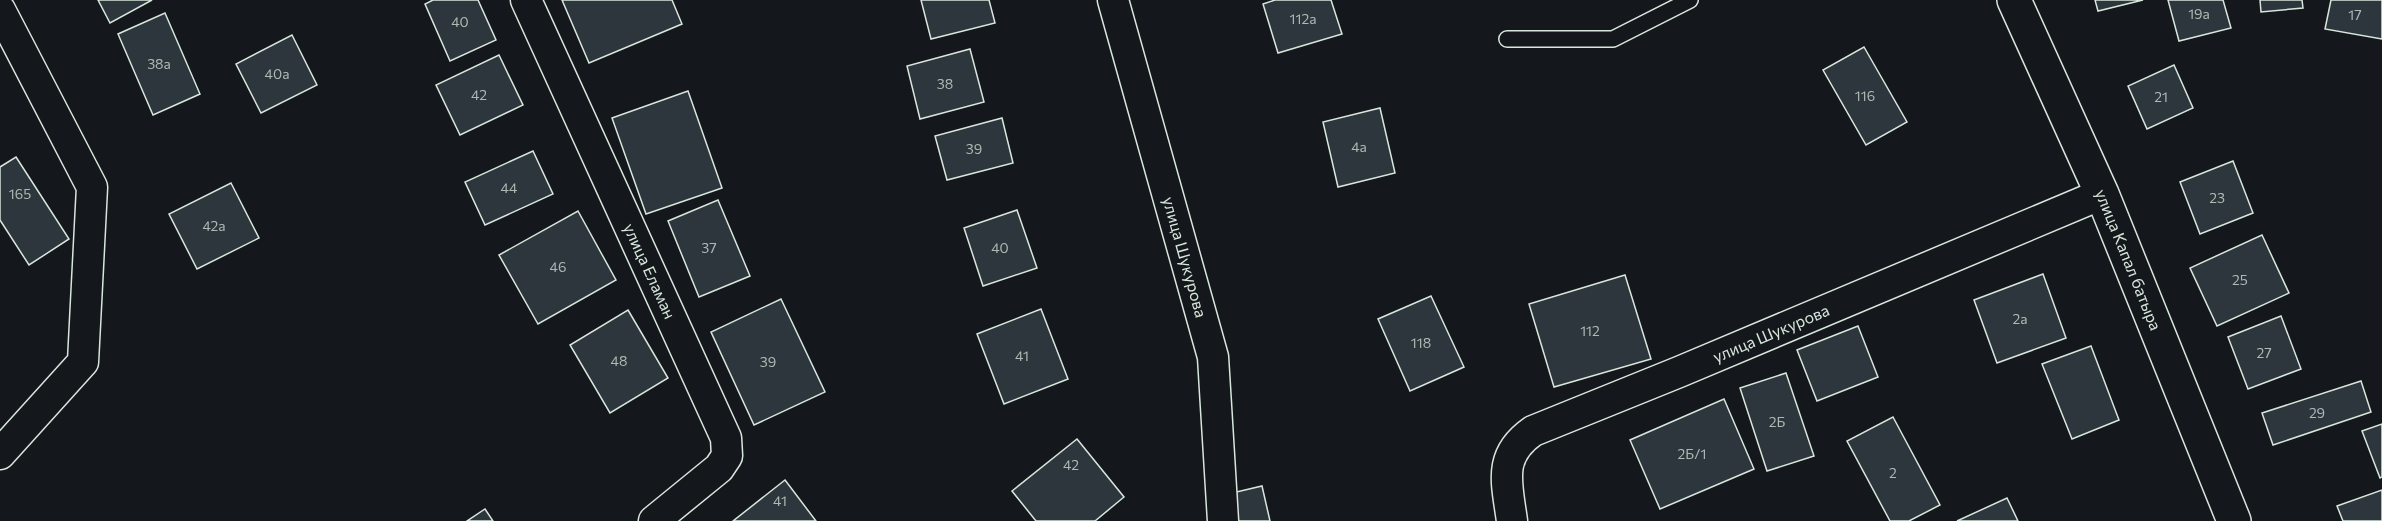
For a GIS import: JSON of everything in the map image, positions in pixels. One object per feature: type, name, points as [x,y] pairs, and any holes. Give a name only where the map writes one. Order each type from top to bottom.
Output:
[{"type":"main road","name":"улица Капал батыра","points":[[2014,0],[2102,194],[2234,521]]},
{"type":"street","name":"улица Еламан","points":[[526,0],[726,438],[727,456],[719,468],[654,521]]},
{"type":"street","name":"улица Шукурова","points":[[1113,0],[1213,357],[1224,521]]},
{"type":"street","points":[[0,10],[92,187],[83,362],[3,445]]},
{"type":"street","name":"улица Шукурова","points":[[1512,521],[1506,468],[1509,456],[1519,441],[1533,431],[2102,194]]},
{"type":"lane","points":[[1507,39],[1613,39],[1690,0]]},
{"type":"building","points":[[98,0],[152,0],[110,23]]},
{"type":"building","points":[[433,0],[478,0],[496,40],[450,61],[425,4]]},
{"type":"building","points":[[562,0],[672,0],[682,24],[589,63]]},
{"type":"building","points":[[921,0],[989,0],[995,23],[931,39]]},
{"type":"building","points":[[1275,0],[1331,0],[1342,34],[1278,53],[1263,4]]},
{"type":"building","points":[[2095,0],[2143,0],[2098,11]]},
{"type":"building","points":[[2168,0],[2223,0],[2231,28],[2179,41]]},
{"type":"building","points":[[2260,0],[2302,0],[2303,8],[2261,12]]},
{"type":"building","points":[[2331,0],[2382,0],[2382,39],[2325,29]]},
{"type":"building","points":[[165,13],[200,94],[153,115],[118,34]]},
{"type":"building","points":[[292,35],[317,85],[261,113],[236,64]]},
{"type":"building","points":[[1864,47],[1907,122],[1866,145],[1823,70]]},
{"type":"building","points":[[970,49],[984,102],[920,119],[907,66]]},
{"type":"building","points":[[499,55],[523,105],[460,135],[436,85]]},
{"type":"building","points":[[2174,65],[2193,108],[2147,129],[2128,86]]},
{"type":"building","points":[[688,91],[722,188],[646,214],[612,118]]},
{"type":"building","points":[[1380,108],[1395,173],[1338,187],[1323,122]]},
{"type":"building","points":[[1002,118],[1013,163],[947,180],[935,136]]},
{"type":"building","points":[[533,151],[553,194],[485,225],[465,182]]},
{"type":"building","points":[[16,157],[69,239],[29,265],[0,220],[0,167]]},
{"type":"building","points":[[2233,161],[2253,213],[2200,234],[2180,182]]},
{"type":"building","points":[[231,183],[259,238],[197,269],[169,214]]},
{"type":"building","points":[[718,200],[750,276],[699,297],[668,221]]},
{"type":"building","points":[[1017,210],[1037,268],[983,286],[964,228]]},
{"type":"building","points":[[578,211],[616,280],[538,324],[499,255]]},
{"type":"building","points":[[2262,235],[2289,293],[2217,326],[2190,268]]},
{"type":"building","points":[[2043,274],[2066,338],[1997,363],[1974,300]]},
{"type":"building","points":[[1625,275],[1651,359],[1554,387],[1529,304]]},
{"type":"building","points":[[1431,296],[1464,367],[1410,391],[1378,319]]},
{"type":"building","points":[[781,299],[825,392],[754,425],[711,332]]},
{"type":"building","points":[[1041,309],[1068,379],[1004,404],[977,334]]},
{"type":"building","points":[[628,310],[668,378],[610,413],[570,345]]},
{"type":"building","points":[[2281,316],[2301,369],[2248,389],[2228,337]]},
{"type":"building","points":[[1858,326],[1878,377],[1817,401],[1797,350]]},
{"type":"building","points":[[2091,346],[2119,420],[2072,439],[2042,364]]},
{"type":"building","points":[[1786,373],[1814,456],[1767,471],[1740,388]]},
{"type":"building","points":[[2361,381],[2371,412],[2273,445],[2262,413]]},
{"type":"building","points":[[1724,399],[1754,469],[1660,509],[1630,440]]},
{"type":"building","points":[[1893,417],[1940,505],[1909,521],[1890,521],[1847,441]]},
{"type":"building","points":[[2382,424],[2382,477],[2380,478],[2362,431]]},
{"type":"building","points":[[1077,439],[1124,497],[1095,521],[1036,521],[1012,491]]},
{"type":"building","points":[[785,480],[816,521],[733,521]]},
{"type":"building","points":[[1262,486],[1270,521],[1238,521],[1232,493]]},
{"type":"building","points":[[2382,490],[2382,521],[2343,521],[2337,506]]},
{"type":"building","points":[[2007,498],[2018,521],[1957,521]]},
{"type":"building","points":[[485,509],[493,521],[467,521]]}]
